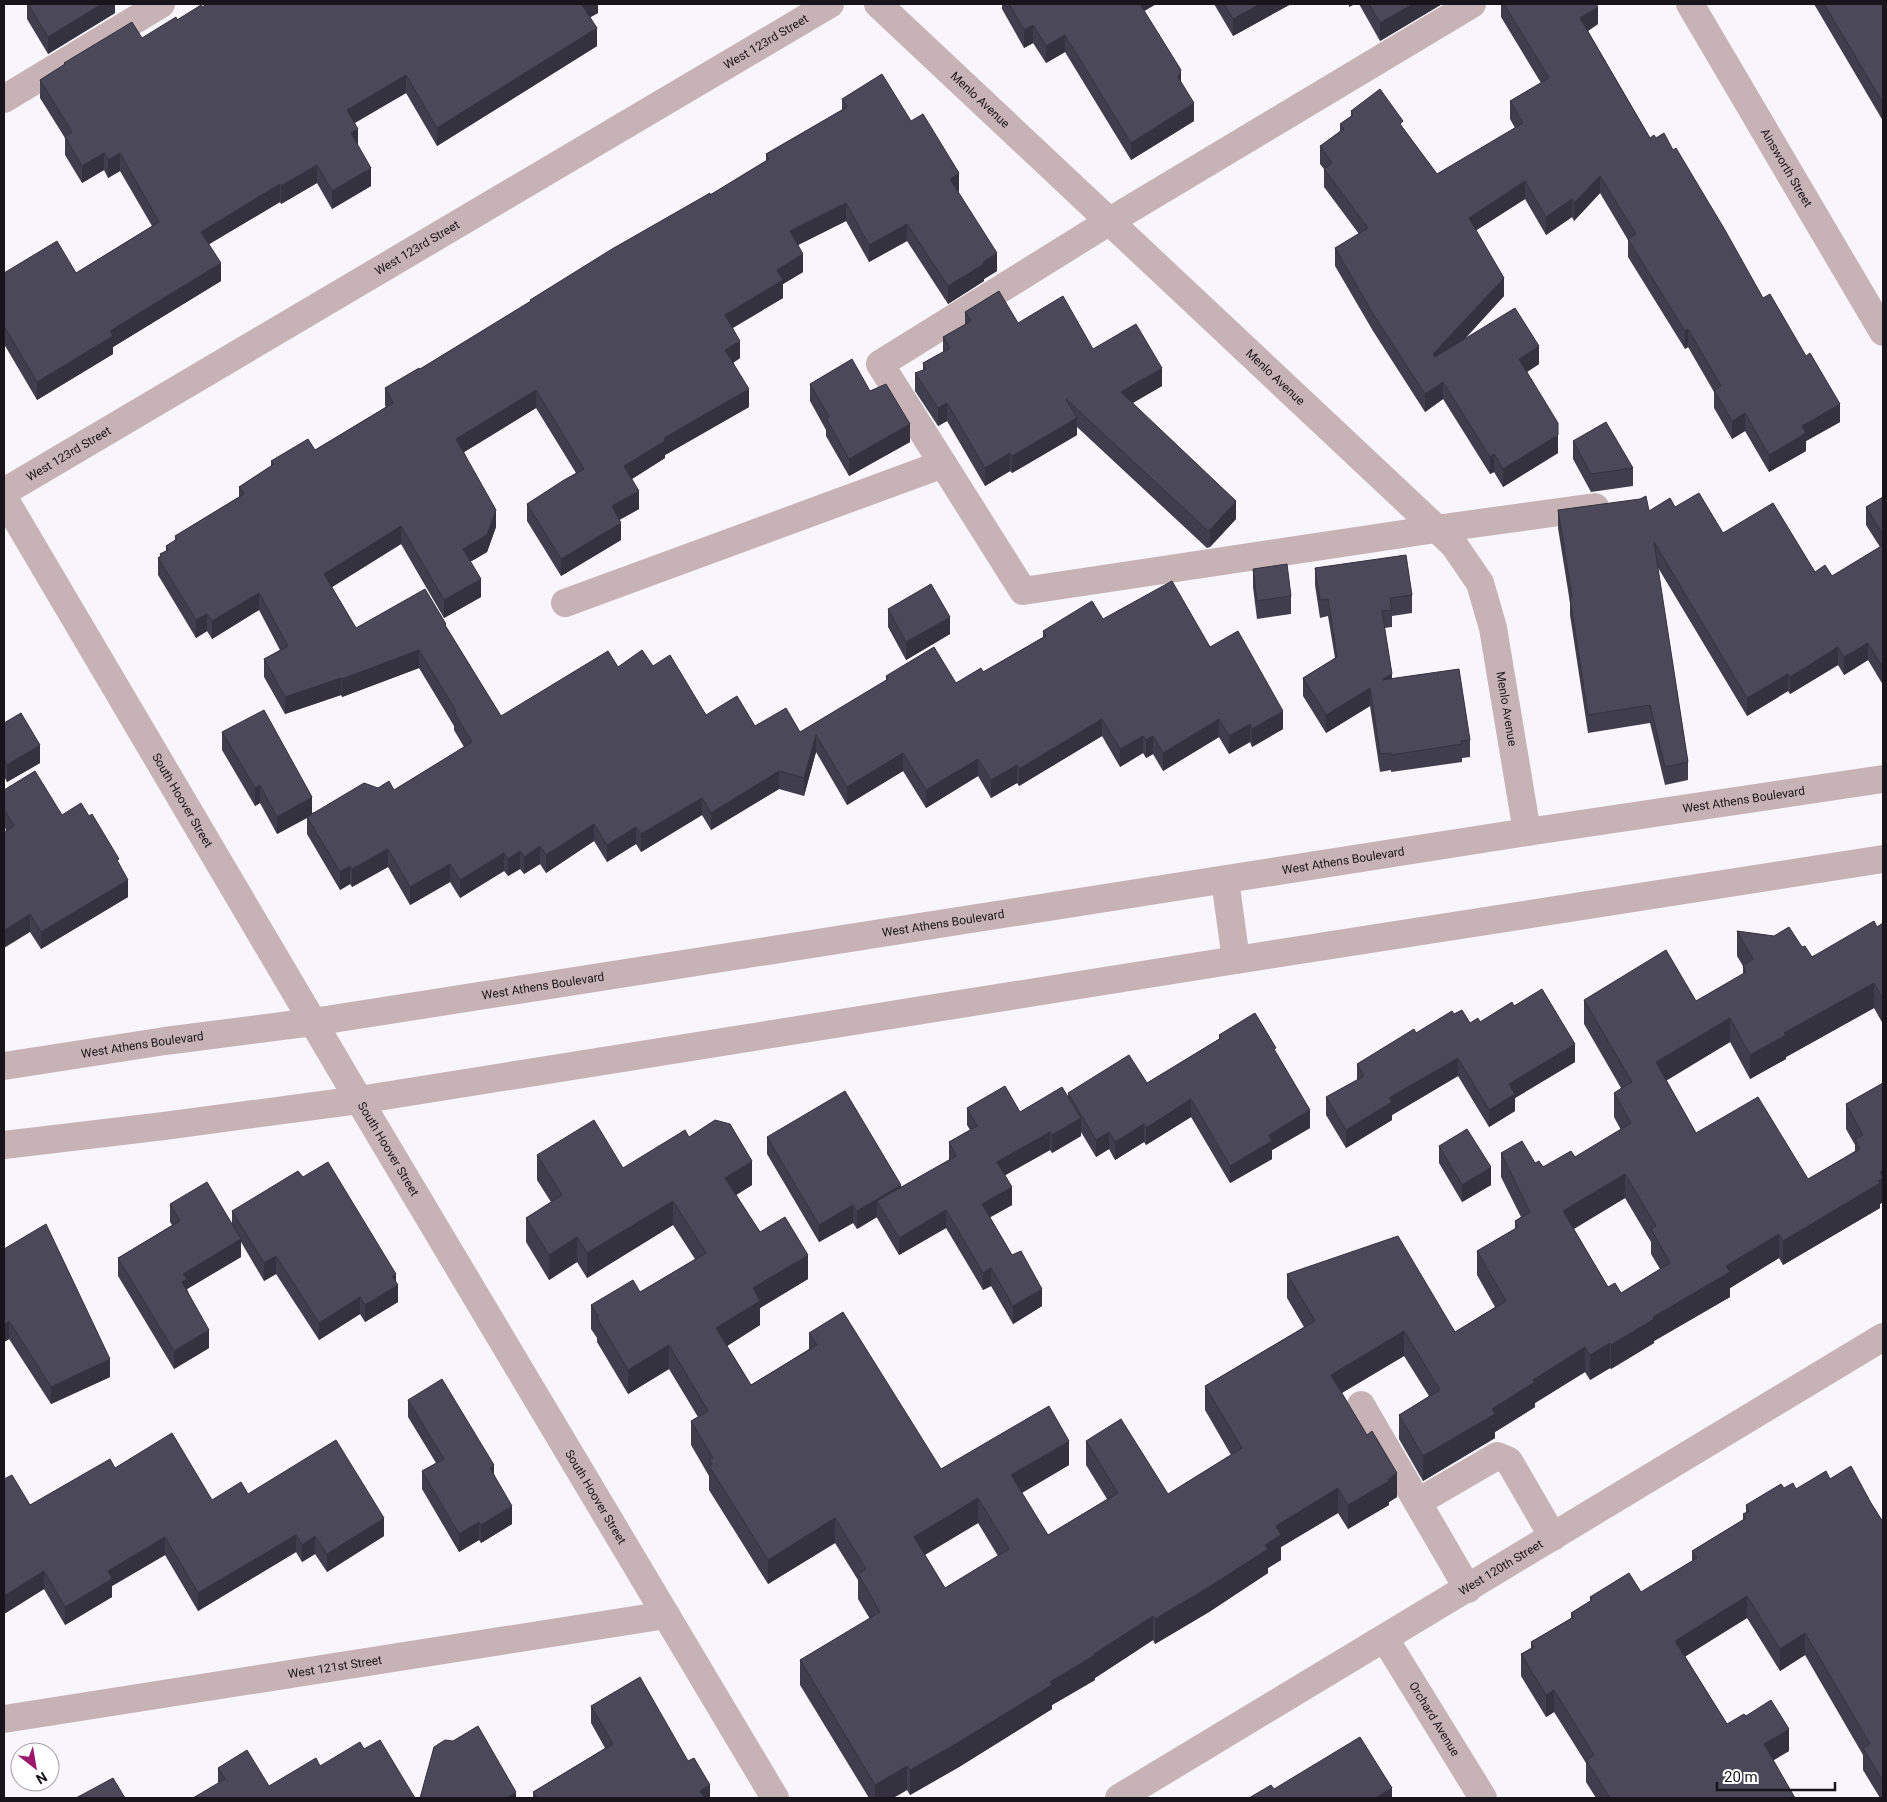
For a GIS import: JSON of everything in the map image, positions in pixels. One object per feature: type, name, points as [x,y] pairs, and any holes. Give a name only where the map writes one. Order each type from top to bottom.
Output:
[{"type":"street","points":[[4,100],[161,4]]},
{"type":"street","name":"West 123rd Street","points":[[4,492],[830,4]]},
{"type":"street","name":"Menlo Avenue","points":[[878,4],[1454,545],[1480,583],[1493,628],[1527,832]]},
{"type":"street","points":[[1472,4],[1110,221],[880,364],[1023,591],[1436,529],[1619,504]]},
{"type":"street","name":"Ainsworth Street","points":[[1690,4],[1883,332]]},
{"type":"street","points":[[565,603],[943,464]]},
{"type":"street","name":"South Hoover Street","points":[[4,498],[359,1100],[775,1798]]},
{"type":"street","name":"West Athens Boulevard","points":[[4,1066],[165,1041],[313,1022],[1883,778]]},
{"type":"street","points":[[4,1145],[359,1100],[1883,859]]},
{"type":"street","points":[[1225,880],[1236,960]]},
{"type":"street","name":"West 120th Street","points":[[1135,1794],[1553,1537],[1881,1345]]},
{"type":"street","points":[[1361,1405],[1468,1589]]},
{"type":"street","points":[[1418,1502],[1496,1456],[1509,1460],[1553,1537]]},
{"type":"street","name":"West 121st Street","points":[[4,1719],[666,1615]]},
{"type":"street","name":"Orchard Avenue","points":[[1385,1639],[1483,1798]]},
{"type":"building","points":[[28,4],[102,4],[48,37]]},
{"type":"building","points":[[207,4],[584,4],[582,5],[597,28],[437,128],[406,75],[347,110],[358,129],[351,133],[371,168],[332,191],[317,165],[281,186],[280,184],[201,232],[221,263],[110,331],[113,336],[37,382],[4,326],[4,273],[57,241],[76,273],[159,222],[120,153],[108,160],[104,153],[82,166],[65,137],[72,132],[40,80],[64,63],[132,22],[142,38],[176,17],[177,20],[201,5],[202,7]]},
{"type":"building","points":[[1009,4],[1140,4],[1181,70],[1178,77],[1194,103],[1131,143],[1065,35],[1046,46],[1033,25],[1024,30]]},
{"type":"building","points":[[1224,4],[1260,4],[1233,19]]},
{"type":"building","points":[[1369,4],[1413,4],[1380,23]]},
{"type":"building","points":[[1504,4],[1596,4],[1598,7],[1580,18],[1650,138],[1654,135],[1656,138],[1664,133],[1673,150],[1676,148],[1763,298],[1770,294],[1806,356],[1810,353],[1840,404],[1802,426],[1806,433],[1769,455],[1745,413],[1732,421],[1714,390],[1721,386],[1688,329],[1685,331],[1628,239],[1636,234],[1600,176],[1574,203],[1572,199],[1546,217],[1525,181],[1469,218],[1504,278],[1433,354],[1435,357],[1515,308],[1539,346],[1519,359],[1558,423],[1558,435],[1503,469],[1494,454],[1490,457],[1443,382],[1425,394],[1373,314],[1335,248],[1368,228],[1324,169],[1332,163],[1320,146],[1344,129],[1340,124],[1353,115],[1351,111],[1380,89],[1403,121],[1400,124],[1437,174],[1523,123],[1510,101],[1549,78]]},
{"type":"building","points":[[1824,4],[1883,4],[1883,103]]},
{"type":"building","points":[[882,74],[911,121],[923,114],[959,173],[950,179],[997,253],[983,262],[984,264],[948,286],[907,224],[869,245],[846,203],[790,231],[803,254],[777,270],[783,280],[725,315],[740,341],[725,350],[749,389],[664,438],[665,441],[624,466],[639,491],[612,506],[621,523],[561,559],[527,504],[584,469],[536,390],[456,439],[496,510],[487,535],[463,549],[481,579],[444,600],[401,526],[324,574],[356,628],[425,589],[501,716],[608,651],[618,667],[642,650],[653,666],[670,655],[706,715],[737,696],[755,726],[786,708],[800,732],[888,679],[886,676],[934,647],[956,683],[981,668],[983,672],[1046,636],[1043,631],[1092,601],[1103,619],[1172,581],[1210,647],[1238,631],[1283,711],[1252,729],[1250,724],[1229,736],[1219,719],[1163,753],[1153,736],[1146,740],[1143,736],[1120,749],[1102,719],[1019,769],[1017,765],[991,780],[978,759],[926,790],[903,753],[847,787],[816,735],[804,778],[779,771],[711,813],[702,798],[641,834],[636,827],[607,845],[594,824],[546,855],[540,846],[524,857],[520,851],[508,859],[504,853],[460,880],[450,864],[410,887],[388,849],[352,869],[350,866],[340,872],[307,817],[364,783],[378,788],[389,781],[394,790],[472,742],[454,712],[456,711],[419,650],[342,679],[285,697],[264,659],[288,646],[259,593],[212,621],[207,614],[196,620],[158,558],[161,556],[160,554],[168,550],[166,546],[177,539],[175,536],[244,494],[239,487],[274,464],[271,461],[308,439],[315,450],[393,403],[385,388],[420,369],[612,249],[710,193],[710,195],[769,159],[766,154],[847,107],[842,99]]},
{"type":"building","points":[[999,291],[1018,323],[1063,296],[1093,349],[1136,324],[1162,368],[1121,392],[1236,501],[1210,530],[1207,530],[1066,399],[1077,418],[1012,456],[1010,453],[985,468],[947,403],[938,408],[915,373],[926,369],[923,363],[950,348],[943,337],[971,321],[965,312]]},
{"type":"building","points":[[852,359],[870,391],[886,384],[910,424],[849,459],[826,418],[829,417],[810,384]]},
{"type":"building","points":[[1606,422],[1633,468],[1591,474],[1573,441]]},
{"type":"building","points":[[1699,493],[1723,533],[1773,503],[1815,572],[1825,565],[1832,576],[1883,545],[1883,668],[1868,643],[1844,657],[1838,647],[1790,677],[1788,674],[1747,698],[1654,542],[1688,762],[1665,767],[1650,705],[1588,715],[1558,510],[1640,499],[1646,496],[1649,511],[1670,498],[1675,507]]},
{"type":"building","points":[[1883,497],[1883,535],[1866,507]]},
{"type":"building","points":[[1406,555],[1412,595],[1390,598],[1392,610],[1382,611],[1392,674],[1382,680],[1459,669],[1470,740],[1461,741],[1462,744],[1391,755],[1391,753],[1380,754],[1370,688],[1326,715],[1303,678],[1337,657],[1328,599],[1320,600],[1315,568]]},
{"type":"building","points":[[1287,564],[1291,596],[1257,601],[1253,569]]},
{"type":"building","points":[[931,584],[950,617],[906,642],[888,609]]},
{"type":"building","points":[[264,710],[312,797],[277,817],[260,785],[255,788],[222,732]]},
{"type":"building","points":[[21,713],[40,745],[7,765],[4,759],[4,723]]},
{"type":"building","points":[[35,771],[62,815],[81,803],[89,816],[92,814],[119,859],[117,860],[128,880],[41,932],[30,914],[4,930],[4,832],[14,826],[4,809],[4,790]]},
{"type":"building","points":[[1874,921],[1877,927],[1883,923],[1883,999],[1874,983],[1784,1033],[1786,1035],[1750,1055],[1730,1018],[1656,1062],[1696,1133],[1758,1097],[1808,1179],[1860,1149],[1855,1139],[1863,1135],[1846,1104],[1883,1083],[1883,1170],[1880,1172],[1883,1178],[1878,1181],[1880,1183],[1783,1241],[1779,1234],[1726,1266],[1730,1272],[1653,1317],[1654,1319],[1611,1345],[1610,1343],[1590,1355],[1585,1347],[1492,1409],[1495,1414],[1423,1456],[1399,1415],[1440,1390],[1404,1331],[1331,1375],[1367,1435],[1372,1431],[1397,1473],[1387,1479],[1389,1481],[1348,1505],[1338,1488],[1276,1526],[1281,1535],[1265,1545],[1268,1549],[1209,1587],[1155,1619],[1153,1616],[1095,1655],[1050,1682],[1052,1685],[959,1742],[910,1770],[907,1766],[875,1785],[800,1660],[880,1612],[858,1574],[866,1569],[835,1518],[768,1560],[709,1466],[712,1464],[709,1460],[713,1458],[691,1421],[708,1411],[669,1345],[628,1370],[591,1305],[633,1280],[640,1292],[706,1253],[673,1201],[587,1253],[577,1237],[549,1255],[526,1218],[562,1195],[537,1155],[594,1120],[623,1168],[685,1130],[689,1137],[715,1120],[730,1124],[752,1161],[725,1178],[760,1232],[785,1217],[808,1255],[753,1288],[760,1301],[716,1328],[751,1385],[817,1345],[809,1333],[843,1312],[941,1469],[1049,1406],[1069,1441],[1011,1475],[1048,1535],[1118,1493],[1086,1441],[1121,1419],[1168,1494],[1242,1448],[1205,1386],[1315,1321],[1287,1274],[1398,1236],[1455,1332],[1506,1301],[1477,1251],[1518,1227],[1515,1221],[1530,1212],[1501,1153],[1522,1141],[1535,1163],[1539,1161],[1543,1167],[1571,1151],[1575,1157],[1631,1123],[1614,1093],[1632,1082],[1584,1000],[1666,950],[1696,1001],[1746,972],[1743,965],[1753,959],[1737,931],[1774,936],[1789,927],[1802,947],[1805,946],[1812,957]],"holes":[[[1625,1174],[1656,1226],[1651,1229],[1670,1263],[1621,1293],[1615,1283],[1608,1287],[1563,1211]],[[978,1498],[1009,1549],[945,1588],[914,1537]]]},
{"type":"building","points":[[1542,989],[1575,1044],[1509,1084],[1515,1094],[1489,1110],[1458,1058],[1389,1098],[1392,1102],[1346,1130],[1326,1097],[1364,1076],[1357,1064],[1414,1029],[1416,1033],[1452,1011],[1454,1014],[1462,1010],[1470,1023],[1478,1018],[1480,1022],[1512,1002],[1514,1006]]},
{"type":"building","points":[[1255,1013],[1310,1110],[1269,1135],[1272,1141],[1230,1166],[1191,1099],[1146,1128],[1144,1124],[1115,1142],[1109,1132],[1096,1140],[1068,1093],[1129,1055],[1147,1083],[1221,1038],[1219,1035]]},
{"type":"building","points":[[1005,1086],[1020,1112],[1062,1087],[1081,1118],[1052,1135],[1050,1132],[997,1162],[1012,1187],[982,1204],[1012,1255],[1021,1251],[1042,1289],[1013,1306],[991,1268],[983,1273],[946,1210],[899,1238],[877,1201],[956,1156],[949,1142],[977,1126],[967,1108]]},
{"type":"building","points":[[845,1091],[901,1185],[857,1211],[853,1205],[819,1225],[767,1137]]},
{"type":"building","points":[[1467,1129],[1491,1167],[1462,1185],[1439,1146]]},
{"type":"building","points":[[328,1162],[396,1274],[392,1276],[398,1285],[365,1305],[360,1297],[319,1323],[276,1256],[264,1263],[232,1211],[298,1171],[303,1177]]},
{"type":"building","points":[[207,1182],[241,1239],[183,1274],[187,1279],[182,1282],[209,1330],[174,1351],[118,1258],[180,1221],[170,1204]]},
{"type":"building","points":[[46,1224],[110,1359],[51,1387],[9,1321],[4,1325],[4,1249]]},
{"type":"building","points":[[442,1379],[494,1465],[490,1468],[512,1506],[481,1525],[479,1522],[459,1534],[422,1471],[444,1459],[408,1400]]},
{"type":"building","points":[[172,1433],[212,1500],[241,1482],[248,1494],[336,1440],[384,1518],[327,1554],[315,1536],[302,1545],[296,1535],[198,1593],[165,1537],[108,1571],[112,1579],[65,1607],[44,1571],[4,1596],[4,1479],[12,1475],[30,1505],[110,1459],[115,1468]]},
{"type":"building","points":[[1851,1466],[1883,1522],[1883,1781],[1863,1748],[1870,1744],[1805,1633],[1780,1649],[1747,1596],[1675,1641],[1727,1724],[1744,1714],[1746,1716],[1771,1700],[1789,1729],[1764,1744],[1795,1798],[1610,1798],[1586,1760],[1594,1755],[1554,1690],[1546,1695],[1521,1654],[1534,1647],[1531,1642],[1574,1617],[1571,1613],[1592,1600],[1590,1597],[1629,1573],[1641,1592],[1697,1558],[1692,1551],[1746,1518],[1743,1514],[1749,1511],[1746,1505],[1781,1484],[1784,1488],[1793,1483],[1796,1489],[1826,1471],[1830,1479]]},
{"type":"building","points":[[640,1677],[688,1761],[694,1758],[710,1785],[700,1791],[705,1798],[537,1798],[533,1792],[613,1744],[591,1706]]},
{"type":"building","points":[[478,1726],[516,1792],[506,1798],[420,1798],[434,1747],[445,1740],[453,1741]]},
{"type":"building","points":[[1360,1737],[1392,1788],[1375,1798],[1249,1798],[1271,1785],[1274,1789]]},
{"type":"building","points":[[380,1740],[415,1798],[193,1798],[225,1779],[218,1768],[247,1750],[269,1786],[316,1758],[320,1766],[360,1742],[364,1749]]},
{"type":"building","points":[[113,1778],[125,1798],[76,1798]]}]
